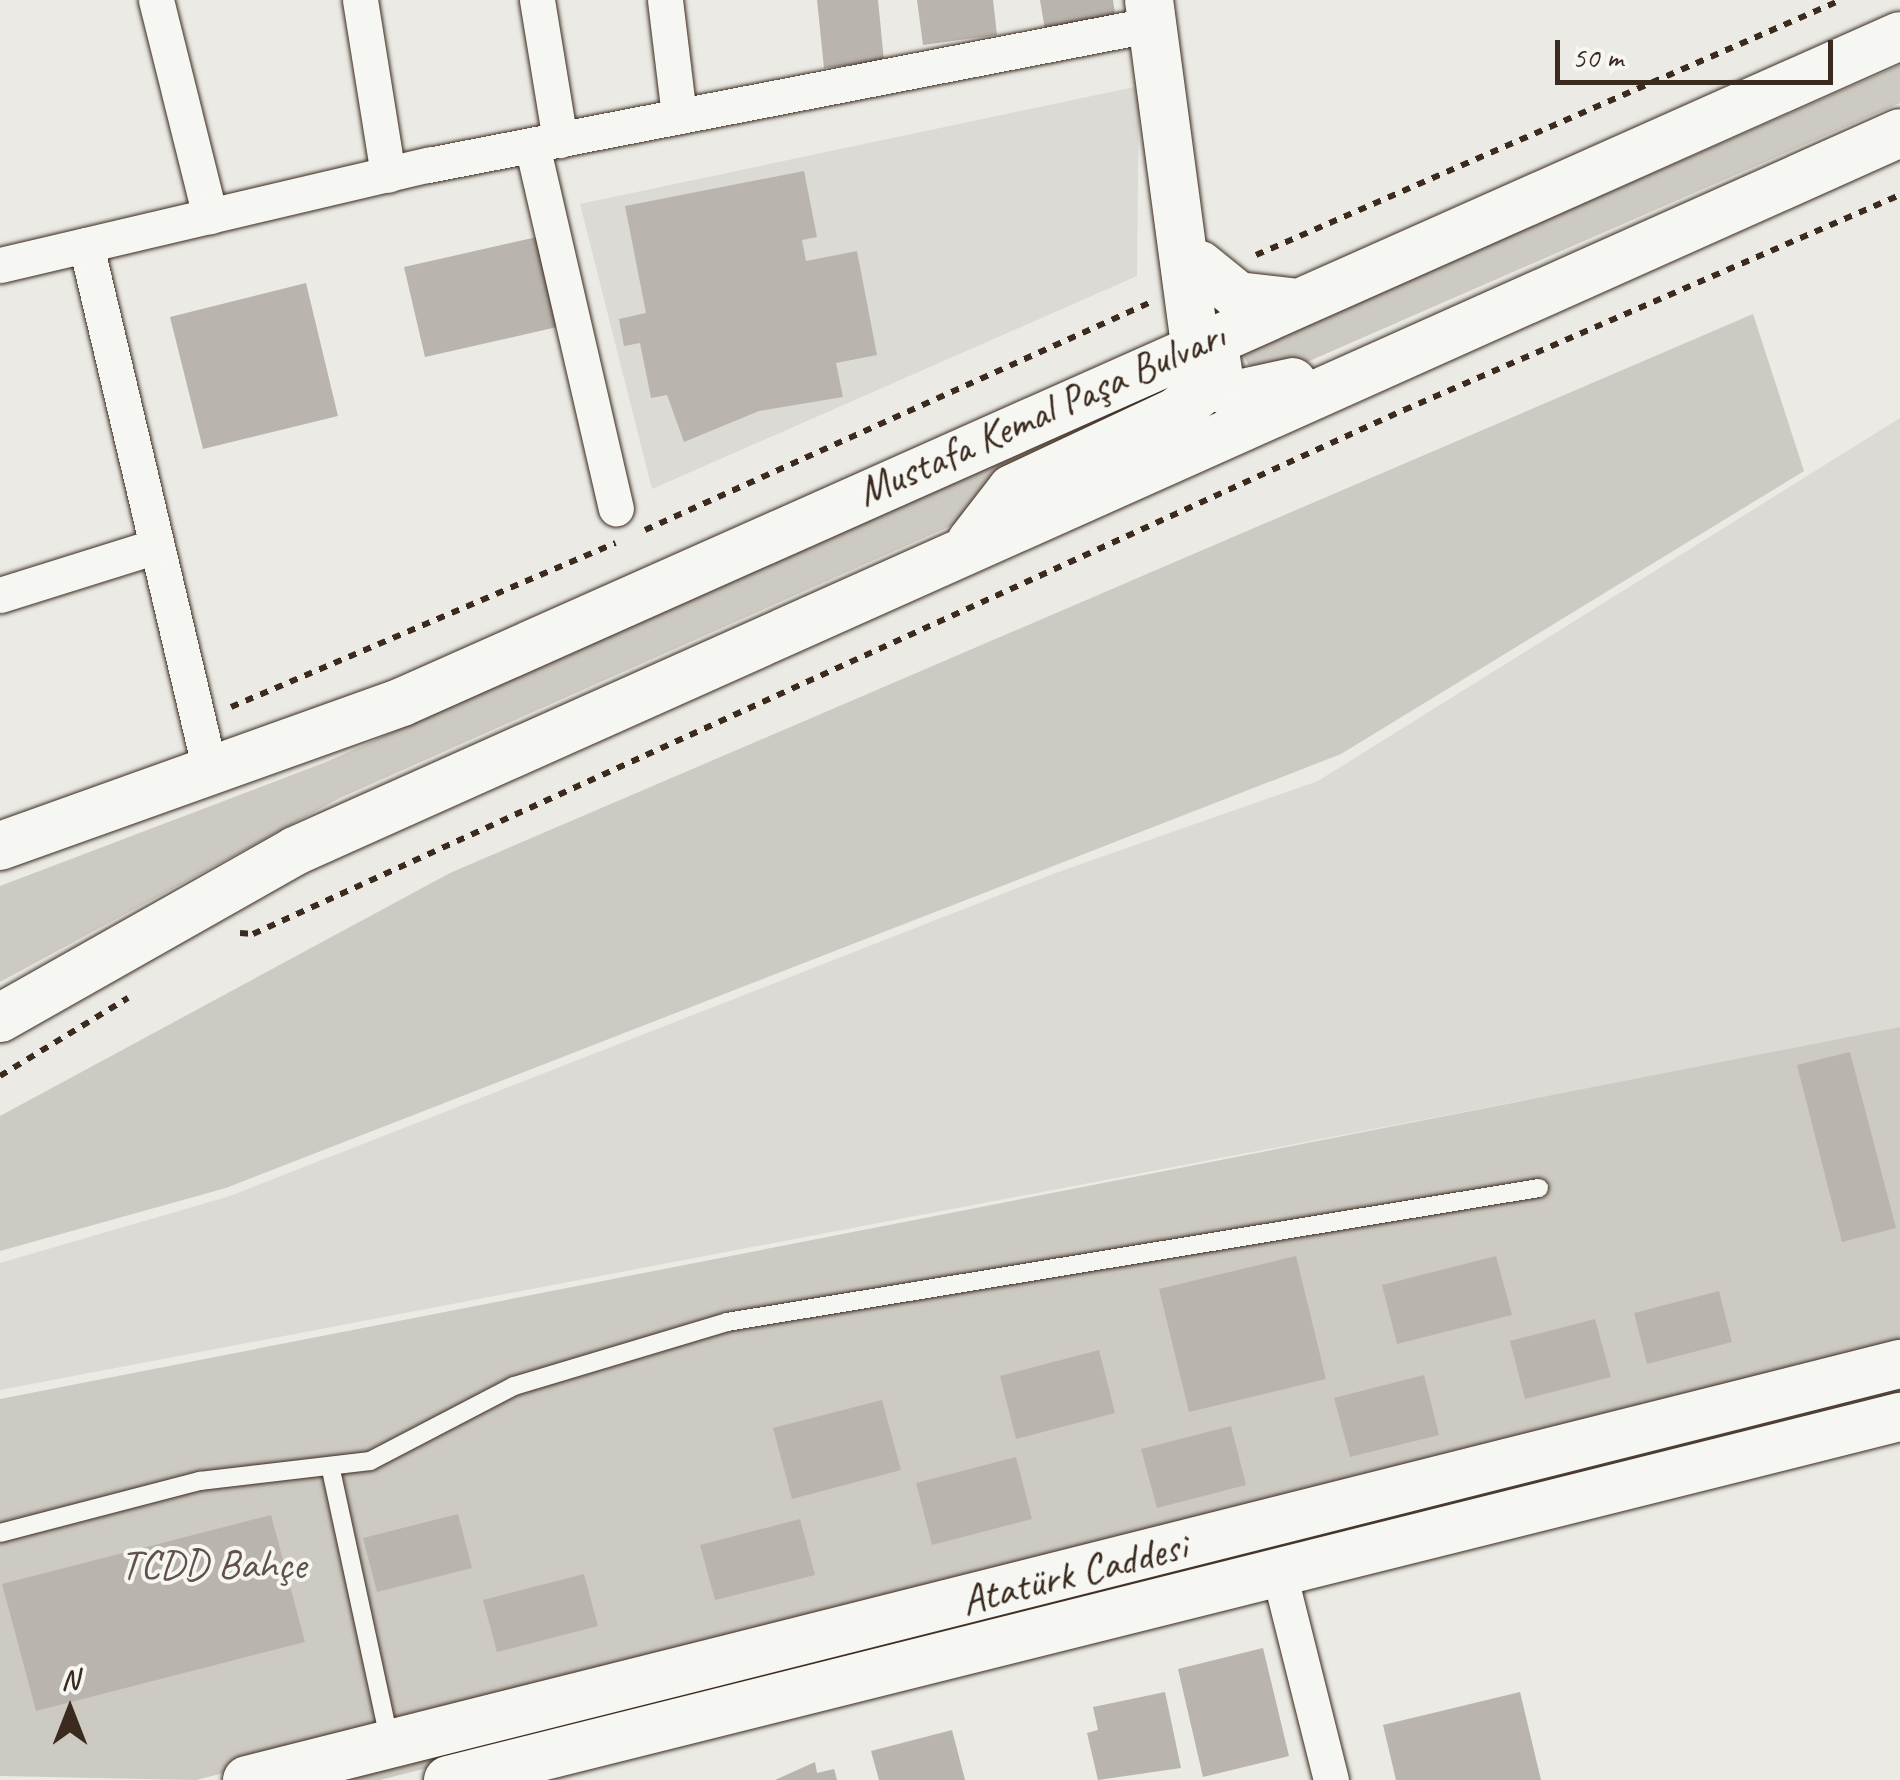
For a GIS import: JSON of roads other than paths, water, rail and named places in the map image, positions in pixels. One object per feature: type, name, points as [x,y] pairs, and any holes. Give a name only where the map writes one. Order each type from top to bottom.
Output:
[{"type":"main road","points":[[1152,12],[1178,196],[1192,214],[1192,275],[1206,355],[1234,395],[1275,390],[1356,352],[1380,360]]},
{"type":"main road","name":"Mustafa Kemal Paşa Bulvarı","points":[[0,846],[196,780],[420,694],[1134,372],[1206,355],[1291,302],[1900,36]]},
{"type":"main road","points":[[0,1018],[968,546],[1380,360],[1900,133]]},
{"type":"main road","points":[[1192,275],[1238,296],[1291,302]]},
{"type":"main road","points":[[1134,372],[1192,275]]},
{"type":"main road","points":[[968,546],[1012,489],[1176,412],[1206,355]]},
{"type":"main road","name":"Atatürk Caddesi","points":[[247,1780],[1900,1364]]},
{"type":"main road","name":"Atatürk Caddesi","points":[[448,1780],[1900,1417]]},
{"type":"street","points":[[156,0],[210,216]]},
{"type":"street","points":[[360,0],[388,174]]},
{"type":"street","points":[[537,0],[546,142],[616,508]]},
{"type":"street","points":[[666,0],[679,116]]},
{"type":"street","points":[[0,265],[388,174],[679,116],[1152,12]]},
{"type":"street","points":[[86,245],[198,720],[196,780]]},
{"type":"street","points":[[0,595],[156,546]]},
{"type":"street","points":[[1279,1573],[1331,1780]]},
{"type":"lane","points":[[0,1533],[200,1481],[331,1470],[406,1447],[514,1386],[727,1322],[1539,1188]]},
{"type":"lane","points":[[331,1470],[390,1744]]},
{"type":"park label","name":"TCDD Bahçe","points":[[213,1565]]}]
